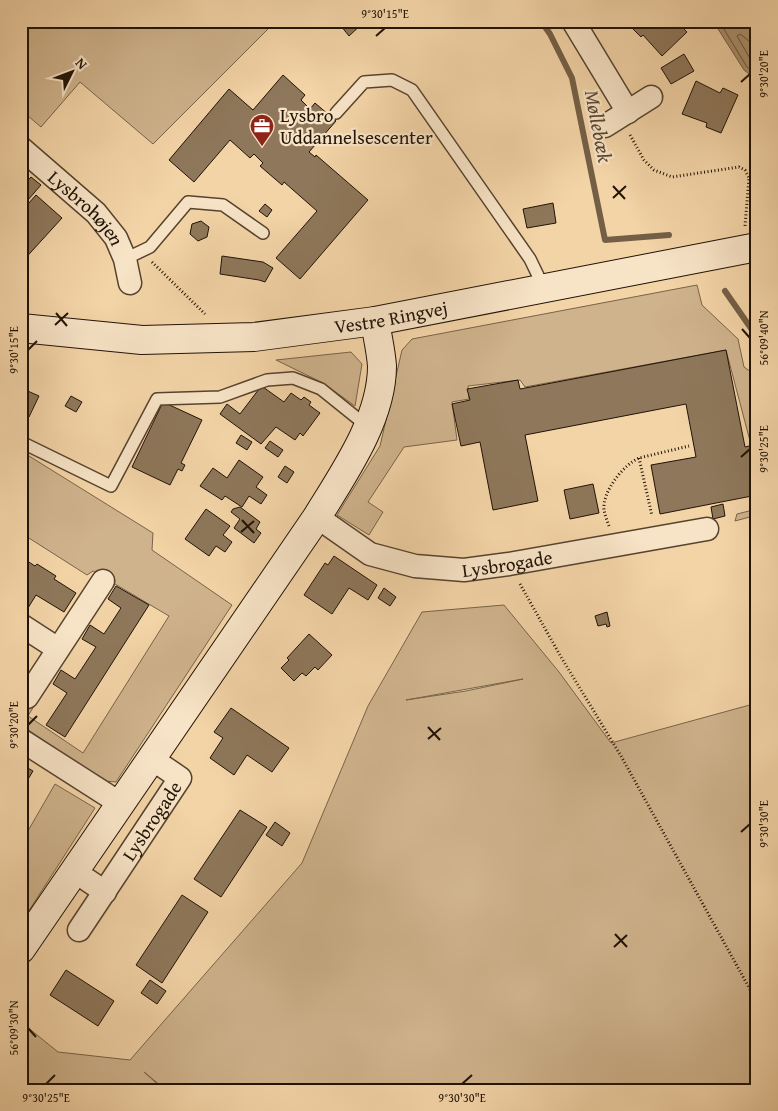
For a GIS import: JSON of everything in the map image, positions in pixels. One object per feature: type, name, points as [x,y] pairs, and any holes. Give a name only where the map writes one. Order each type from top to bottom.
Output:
[{"type":"street","points":[[572,21],[628,112]]},
{"type":"street","points":[[606,126],[651,96]]},
{"type":"street","name":"Lysbrohøjen","points":[[21,148],[96,213],[116,238],[133,255],[130,283]]},
{"type":"street","name":"Vestre Ringvej","points":[[21,328],[142,340],[254,337],[375,321],[750,248]]},
{"type":"street","name":"Lysbrogade","points":[[21,949],[317,517],[351,462],[368,427],[379,391],[382,366],[375,321]]},
{"type":"street","name":"Lysbrogade","points":[[317,517],[370,554],[415,566],[464,570],[509,564],[707,529]]},
{"type":"street","points":[[26,697],[103,581]]},
{"type":"street","points":[[21,625],[58,649]]},
{"type":"street","points":[[21,740],[121,804]]},
{"type":"street","name":"Lysbrogade","points":[[79,930],[180,778],[152,759]]},
{"type":"street","points":[[74,871],[105,892]]},
{"type":"lane","points":[[336,113],[364,82],[392,80],[412,90],[530,259],[544,289]]},
{"type":"lane","points":[[133,255],[150,247],[188,202],[223,205],[263,233]]},
{"type":"lane","points":[[21,442],[111,486],[157,399],[220,397],[268,380],[293,378],[321,389],[368,427]]},
{"type":"path","points":[[628,112],[624,125],[644,160],[654,170],[672,177],[739,167],[745,170],[750,178],[750,248]]},
{"type":"path","points":[[133,255],[228,337]]},
{"type":"path","points":[[614,546],[604,509],[606,495],[620,474],[639,458],[689,446]]},
{"type":"path","points":[[639,458],[656,538]]},
{"type":"path","points":[[509,564],[561,657],[621,756],[757,1002]]},
{"type":"shaded area","points":[[21,21],[276,21],[153,144],[80,82],[41,127],[21,110]]},
{"type":"shaded area","points":[[697,285],[702,305],[738,339],[744,367],[757,376],[757,445],[750,441],[726,350],[525,387],[520,380],[468,386],[469,399],[452,402],[457,440],[404,447],[368,502],[383,512],[369,535],[337,515],[380,446],[402,350],[412,339]]},
{"type":"shaded area","points":[[351,352],[362,364],[355,406],[323,383],[276,360]]},
{"type":"shaded area","points":[[21,451],[153,533],[152,550],[232,605],[116,782],[104,781],[21,725],[21,696],[34,706],[28,716],[83,753],[169,616],[93,571],[87,575],[21,533]]},
{"type":"shaded area","points":[[757,509],[757,515],[735,521],[737,514]]},
{"type":"shaded area","points":[[504,605],[559,672],[611,743],[757,703],[757,1090],[166,1090],[144,1072],[164,1090],[21,1090],[21,1022],[58,1052],[130,1060],[302,863],[368,706],[422,612]],"holes":[[[523,679],[466,691],[406,700]]]},
{"type":"shaded area","points":[[55,784],[95,808],[21,923],[21,843]]},
{"type":"water","points":[[713,21],[742,21],[757,32],[757,80],[744,70]]},
{"type":"building","points":[[346,21],[364,22],[349,36],[341,26]]},
{"type":"building","points":[[635,21],[676,21],[687,32],[662,56],[643,35],[641,37],[630,26]]},
{"type":"building","points":[[684,54],[694,71],[671,84],[661,68]]},
{"type":"building","points":[[283,75],[305,95],[301,100],[310,109],[315,103],[336,121],[309,152],[315,157],[316,155],[368,200],[300,279],[276,258],[317,211],[284,182],[282,185],[260,166],[263,163],[254,154],[250,158],[230,140],[194,182],[169,160],[229,89],[253,110]]},
{"type":"building","points":[[696,81],[720,93],[723,88],[738,95],[721,133],[706,127],[707,123],[682,114]]},
{"type":"building","points":[[31,177],[41,185],[27,201],[21,196],[21,188]]},
{"type":"building","points":[[36,195],[62,218],[21,263],[21,212]]},
{"type":"building","points":[[553,203],[556,223],[527,228],[523,209]]},
{"type":"building","points":[[265,204],[272,210],[267,217],[259,211]]},
{"type":"building","points":[[201,221],[209,227],[207,237],[198,241],[190,234],[192,224]]},
{"type":"building","points":[[222,256],[263,262],[273,268],[265,282],[220,274]]},
{"type":"building","points":[[726,350],[745,447],[753,445],[757,468],[757,495],[660,514],[651,465],[696,457],[686,404],[525,435],[538,501],[493,510],[480,442],[461,446],[452,404],[470,400],[467,389],[518,380],[520,389]]},
{"type":"building","points":[[263,387],[284,402],[291,393],[301,400],[304,397],[311,402],[309,405],[320,413],[303,436],[300,433],[295,440],[276,427],[261,444],[220,414],[227,404],[240,414],[259,389]]},
{"type":"building","points":[[21,388],[39,396],[29,417],[21,413]]},
{"type":"building","points":[[71,396],[82,402],[76,412],[65,406]]},
{"type":"building","points":[[163,402],[202,420],[181,463],[185,465],[182,471],[178,469],[170,485],[132,467]]},
{"type":"building","points":[[241,435],[252,442],[247,450],[236,443]]},
{"type":"building","points":[[270,441],[283,450],[278,457],[265,448]]},
{"type":"building","points":[[239,460],[263,477],[256,487],[267,495],[261,504],[249,496],[242,507],[225,496],[222,500],[200,486],[213,468],[227,478]]},
{"type":"building","points":[[285,466],[294,472],[287,483],[278,477]]},
{"type":"building","points":[[593,484],[599,513],[570,519],[564,490]]},
{"type":"building","points":[[723,504],[725,516],[713,519],[711,507]]},
{"type":"building","points":[[240,507],[260,522],[256,529],[261,533],[254,543],[234,528],[240,519],[231,512],[233,509]]},
{"type":"building","points":[[206,509],[230,526],[223,535],[232,542],[225,552],[216,546],[209,556],[185,539]]},
{"type":"building","points":[[334,556],[377,585],[368,600],[349,588],[332,614],[304,595],[325,563],[328,565]]},
{"type":"building","points":[[21,557],[56,576],[54,579],[76,593],[64,612],[36,595],[28,608],[21,604],[21,588],[23,586],[21,585]]},
{"type":"building","points":[[116,586],[149,605],[65,737],[46,725],[67,693],[53,684],[61,670],[75,679],[96,647],[82,639],[90,625],[104,634],[121,608],[108,599]]},
{"type":"building","points":[[384,588],[396,597],[390,606],[378,598]]},
{"type":"building","points":[[607,612],[610,626],[607,627],[606,624],[598,626],[595,616]]},
{"type":"building","points":[[309,634],[332,655],[318,670],[315,667],[306,676],[302,673],[294,681],[281,668],[289,660],[287,658]]},
{"type":"building","points":[[231,708],[289,748],[272,772],[247,755],[234,775],[210,758],[223,738],[214,732]]},
{"type":"building","points":[[21,764],[33,771],[21,791]]},
{"type":"building","points":[[240,810],[267,827],[221,897],[194,879]]},
{"type":"building","points":[[275,822],[290,833],[282,846],[266,835]]},
{"type":"building","points":[[182,895],[208,912],[162,983],[136,965]]},
{"type":"building","points":[[66,970],[114,1001],[98,1026],[50,995]]},
{"type":"building","points":[[150,980],[166,991],[157,1004],[141,993]]},
{"type":"waterway","name":"Møllebæk","points":[[541,21],[550,34],[572,78],[605,240],[669,235]]},
{"type":"waterway","name":"Møllebæk","points":[[725,291],[757,337]]},
{"type":"place","name":"Lysbro Uddannelsescenter","points":[[262,147]]}]
